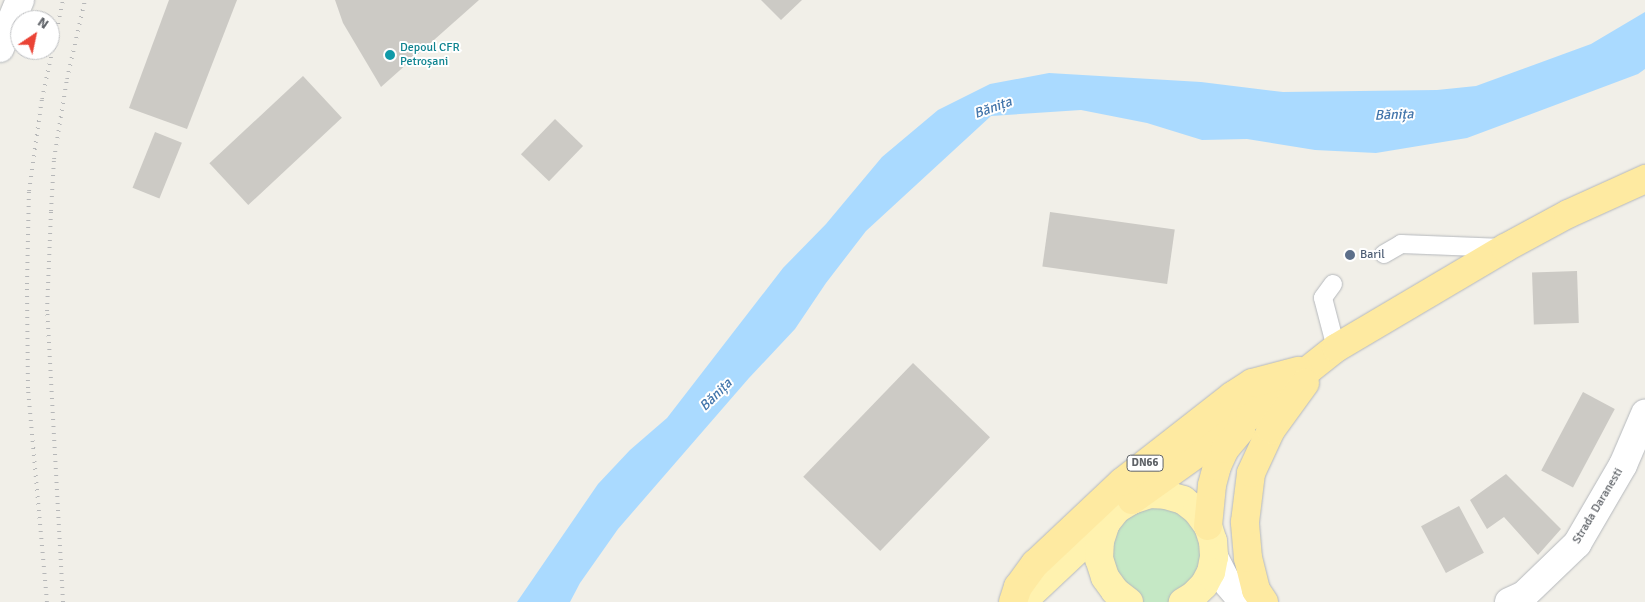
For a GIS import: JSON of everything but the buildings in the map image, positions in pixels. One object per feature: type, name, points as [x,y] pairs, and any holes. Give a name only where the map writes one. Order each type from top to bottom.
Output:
[{"type":"highway","name":"DN66","points":[[1132,500],[1254,413],[1324,357],[1505,248],[1568,214],[1645,179]]},
{"type":"highway","name":"DN66","points":[[1012,602],[1018,588],[1050,547],[1122,482],[1190,427],[1252,383],[1324,357]]},
{"type":"highway","points":[[1264,602],[1256,590],[1248,558],[1245,522],[1251,472],[1271,430],[1324,357]]},
{"type":"highway","name":"DN66","points":[[1208,526],[1212,485],[1217,466],[1226,449],[1254,413]]},
{"type":"main road","name":"DN66","points":[[1022,602],[1106,523],[1117,509],[1132,500],[1149,494],[1166,495],[1184,500],[1197,511],[1208,526],[1213,540],[1214,556],[1211,572],[1204,585],[1193,596],[1183,602]]},
{"type":"main road","name":"DN66","points":[[1106,523],[1100,541],[1099,559],[1105,577],[1115,591],[1129,602]]},
{"type":"street","points":[[0,48],[20,0]]},
{"type":"street","name":"Strada Daranesti","points":[[1509,602],[1524,595],[1577,544],[1636,457],[1645,414]]},
{"type":"street","points":[[1214,556],[1228,584],[1243,602]]},
{"type":"lane","points":[[1384,254],[1401,244],[1505,248]]},
{"type":"lane","points":[[1324,357],[1323,298],[1333,284]]},
{"type":"green space","points":[[1176,498],[1213,547],[1183,602],[1130,602],[1115,591],[1107,524]]},
{"type":"water","name":"Bănița","points":[[1645,12],[1645,69],[1638,74],[1467,138],[1376,153],[1315,150],[1247,139],[1202,140],[1147,123],[1081,110],[991,116],[866,231],[826,283],[795,329],[749,378],[618,529],[580,583],[570,602],[517,602],[598,484],[630,450],[667,418],[783,268],[826,224],[882,157],[938,110],[990,84],[1049,73],[1201,82],[1283,92],[1437,90],[1476,86],[1591,44]]},
{"type":"railway","points":[[47,602],[28,388],[27,284],[29,191],[42,99],[63,0]]},
{"type":"railway","points":[[63,602],[47,311],[54,159],[67,79],[85,0]]},
{"type":"place","name":"Depoul CFR Petroșani","points":[[390,55]]},
{"type":"place","name":"Baril","points":[[1350,255]]}]
